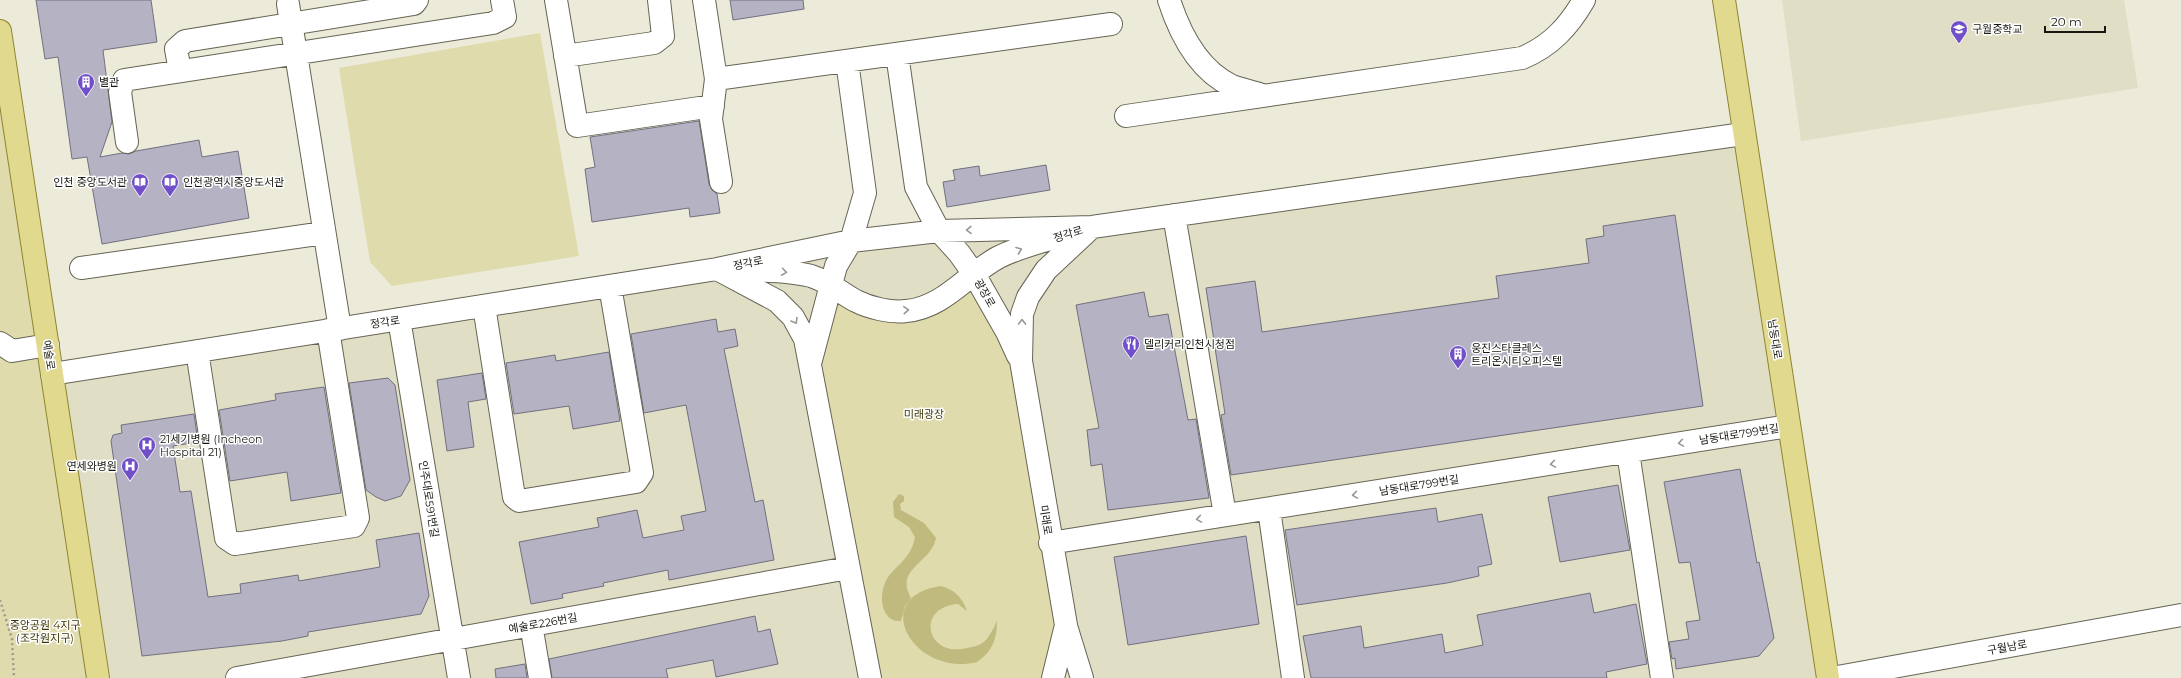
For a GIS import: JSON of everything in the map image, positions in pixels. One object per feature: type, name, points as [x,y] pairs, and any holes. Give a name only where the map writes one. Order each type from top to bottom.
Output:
[{"type":"main road","name":"남동대로","points":[[1724,0],[1743,134],[1828,678]]},
{"type":"main road","name":"예술로","points":[[0,31],[98,678]]},
{"type":"street","points":[[180,71],[176,49],[185,41],[290,14],[414,4],[417,0]]},
{"type":"street","points":[[127,142],[120,92],[124,80],[296,52],[493,23],[505,17],[502,0]]},
{"type":"street","points":[[556,0],[577,126],[713,106]]},
{"type":"street","points":[[565,56],[654,42],[663,36],[659,0]]},
{"type":"street","points":[[704,0],[716,79],[711,119],[721,182]]},
{"type":"street","points":[[1169,0],[1178,28],[1192,51],[1209,70],[1231,85],[1264,96]]},
{"type":"street","points":[[1126,116],[1522,58],[1535,53],[1558,36],[1575,16],[1584,0]]},
{"type":"street","points":[[197,351],[226,538],[235,544],[354,526],[358,518],[334,330],[324,233],[290,14]]},
{"type":"street","points":[[716,79],[1111,24]]},
{"type":"street","name":"광장로","points":[[897,54],[916,187],[939,231],[959,253],[974,274],[1007,332],[1021,361]]},
{"type":"street","points":[[810,365],[830,284],[836,266],[851,242],[865,193],[847,61]]},
{"type":"street","points":[[1021,361],[1022,314],[1028,297],[1046,270],[1092,227],[1743,134]]},
{"type":"street","points":[[1174,215],[1225,515]]},
{"type":"street","name":"정각로","points":[[52,374],[717,269],[851,242],[939,231],[1092,227]]},
{"type":"street","name":"정각로","points":[[717,269],[777,271],[812,276],[830,284],[857,301],[879,308],[906,312],[930,305],[954,291],[974,274],[999,257],[1032,244],[1092,227]]},
{"type":"street","points":[[81,268],[324,233]]},
{"type":"street","points":[[717,269],[777,301],[793,317],[805,339],[864,656],[870,678]]},
{"type":"street","points":[[484,306],[514,497],[519,501],[636,482],[642,473],[610,286]]},
{"type":"street","name":"인주대로591번길","points":[[399,319],[459,678]]},
{"type":"street","points":[[0,343],[12,351],[48,345]]},
{"type":"street","name":"미래로","points":[[1021,361],[1050,543],[1066,625],[1053,678]]},
{"type":"street","name":"남동대로799번길","points":[[1050,543],[1789,426]]},
{"type":"street","points":[[1628,452],[1662,678]]},
{"type":"street","points":[[1269,509],[1293,678]]},
{"type":"street","name":"예술로226번길","points":[[237,678],[848,568]]},
{"type":"street","name":"구월남로","points":[[1832,678],[2181,615]]},
{"type":"street","points":[[1066,625],[1082,678]]},
{"type":"street","points":[[533,636],[540,678]]},
{"type":"street","points":[[859,678],[864,656]]},
{"type":"path","points":[[0,600],[12,639],[14,678]]},
{"type":"shaded area","name":"구월중학교","points":[[1782,0],[2124,0],[2138,88],[1801,141]]},
{"type":"shaded area","points":[[1743,134],[1819,678],[98,678],[52,374],[851,241],[1092,227]]},
{"type":"shaded area","points":[[899,494],[904,496],[904,501],[900,504],[901,510],[924,523],[936,538],[933,547],[928,554],[910,573],[907,580],[907,588],[911,598],[905,606],[901,621],[895,621],[886,614],[882,604],[884,586],[887,579],[909,553],[915,537],[909,527],[894,517],[893,502]]},
{"type":"shaded area","points":[[940,586],[945,587],[957,594],[967,611],[958,604],[944,607],[936,614],[931,622],[931,631],[935,639],[942,646],[953,649],[970,648],[980,644],[988,638],[997,621],[996,634],[993,644],[986,654],[977,662],[955,664],[935,659],[919,648],[908,634],[903,620],[906,605],[918,593]]},
{"type":"green space","name":"중앙공원 4지구 (조각원지구)","points":[[0,31],[98,678],[0,678]]},
{"type":"green space","points":[[540,33],[579,256],[392,286],[370,262],[339,68]]},
{"type":"green space","name":"미래광장","points":[[974,274],[1021,361],[1066,625],[1041,678],[879,678],[810,365],[831,284],[906,311]]},
{"type":"building","points":[[36,0],[151,0],[157,42],[103,50],[112,122],[100,157],[122,153],[129,154],[136,151],[199,140],[202,157],[238,151],[249,218],[102,244],[87,157],[72,159],[58,57],[45,59]]},
{"type":"building","points":[[730,0],[803,0],[804,9],[733,20]]},
{"type":"building","points":[[699,121],[709,184],[712,190],[717,194],[720,213],[690,217],[689,208],[592,222],[585,169],[595,167],[590,137]]},
{"type":"building","points":[[1046,165],[1050,190],[947,207],[943,182],[955,180],[953,170],[979,166],[980,176]]},
{"type":"building","name":"웅진스타클레스 트리온시티오피스텔","points":[[1675,215],[1703,406],[1231,475],[1221,415],[1225,414],[1206,288],[1255,281],[1262,332],[1499,298],[1496,276],[1589,263],[1586,239],[1604,236],[1603,226]]},
{"type":"building","points":[[1144,292],[1149,317],[1168,314],[1188,420],[1196,419],[1209,498],[1108,510],[1102,464],[1091,466],[1087,430],[1099,428],[1076,305]]},
{"type":"building","points":[[716,319],[718,332],[735,329],[738,346],[724,349],[755,502],[763,500],[774,560],[669,580],[668,570],[603,583],[604,586],[562,594],[563,598],[531,604],[519,542],[599,527],[597,518],[637,510],[643,538],[684,530],[681,516],[706,511],[686,405],[644,413],[631,334]]},
{"type":"building","points":[[609,352],[620,421],[573,429],[569,406],[514,414],[506,363],[555,355],[556,361]]},
{"type":"building","points":[[482,373],[486,399],[468,402],[474,447],[447,451],[437,380]]},
{"type":"building","points":[[388,378],[395,385],[410,480],[401,496],[385,501],[366,490],[349,383]]},
{"type":"building","points":[[324,387],[341,493],[291,501],[287,472],[230,481],[219,410],[276,400],[275,394]]},
{"type":"building","points":[[194,414],[198,442],[173,446],[180,492],[191,491],[208,597],[241,593],[240,584],[298,575],[299,581],[380,567],[376,540],[419,533],[429,596],[421,614],[308,632],[308,636],[282,641],[142,656],[111,441],[113,435],[122,433],[121,425]]},
{"type":"building","points":[[1740,469],[1757,563],[1759,562],[1774,638],[1759,656],[1676,669],[1675,658],[1672,659],[1669,642],[1689,639],[1686,622],[1700,620],[1690,562],[1679,563],[1664,482]]},
{"type":"building","points":[[1618,485],[1630,550],[1560,562],[1548,497]]},
{"type":"building","points":[[1436,508],[1438,522],[1482,514],[1492,564],[1478,567],[1479,576],[1447,583],[1297,605],[1285,530]]},
{"type":"building","points":[[1246,536],[1259,624],[1128,645],[1114,557]]},
{"type":"building","points":[[1590,593],[1594,613],[1636,604],[1647,664],[1606,672],[1607,678],[1311,678],[1303,636],[1361,626],[1364,648],[1442,634],[1445,653],[1483,645],[1477,615]]},
{"type":"building","points":[[755,616],[758,632],[770,629],[778,664],[716,677],[713,660],[666,669],[668,678],[552,678],[549,659]]},
{"type":"building","points":[[525,664],[527,678],[496,678],[495,669]]},
{"type":"place","name":"구월중학교","points":[[1959,44]]},
{"type":"place","name":"별관","points":[[86,97]]},
{"type":"place","name":"인천 중앙도서관","points":[[140,197]]},
{"type":"place","name":"인천광역시중앙도서관","points":[[170,197]]},
{"type":"place","name":"델리커리인천시청점","points":[[1131,359]]},
{"type":"place","name":"웅진스타클레스 트리온시티오피스텔","points":[[1458,369]]},
{"type":"place","name":"21세기병원 (Incheon Hospital 21)","points":[[147,460]]},
{"type":"place","name":"연세와병원","points":[[130,481]]}]
